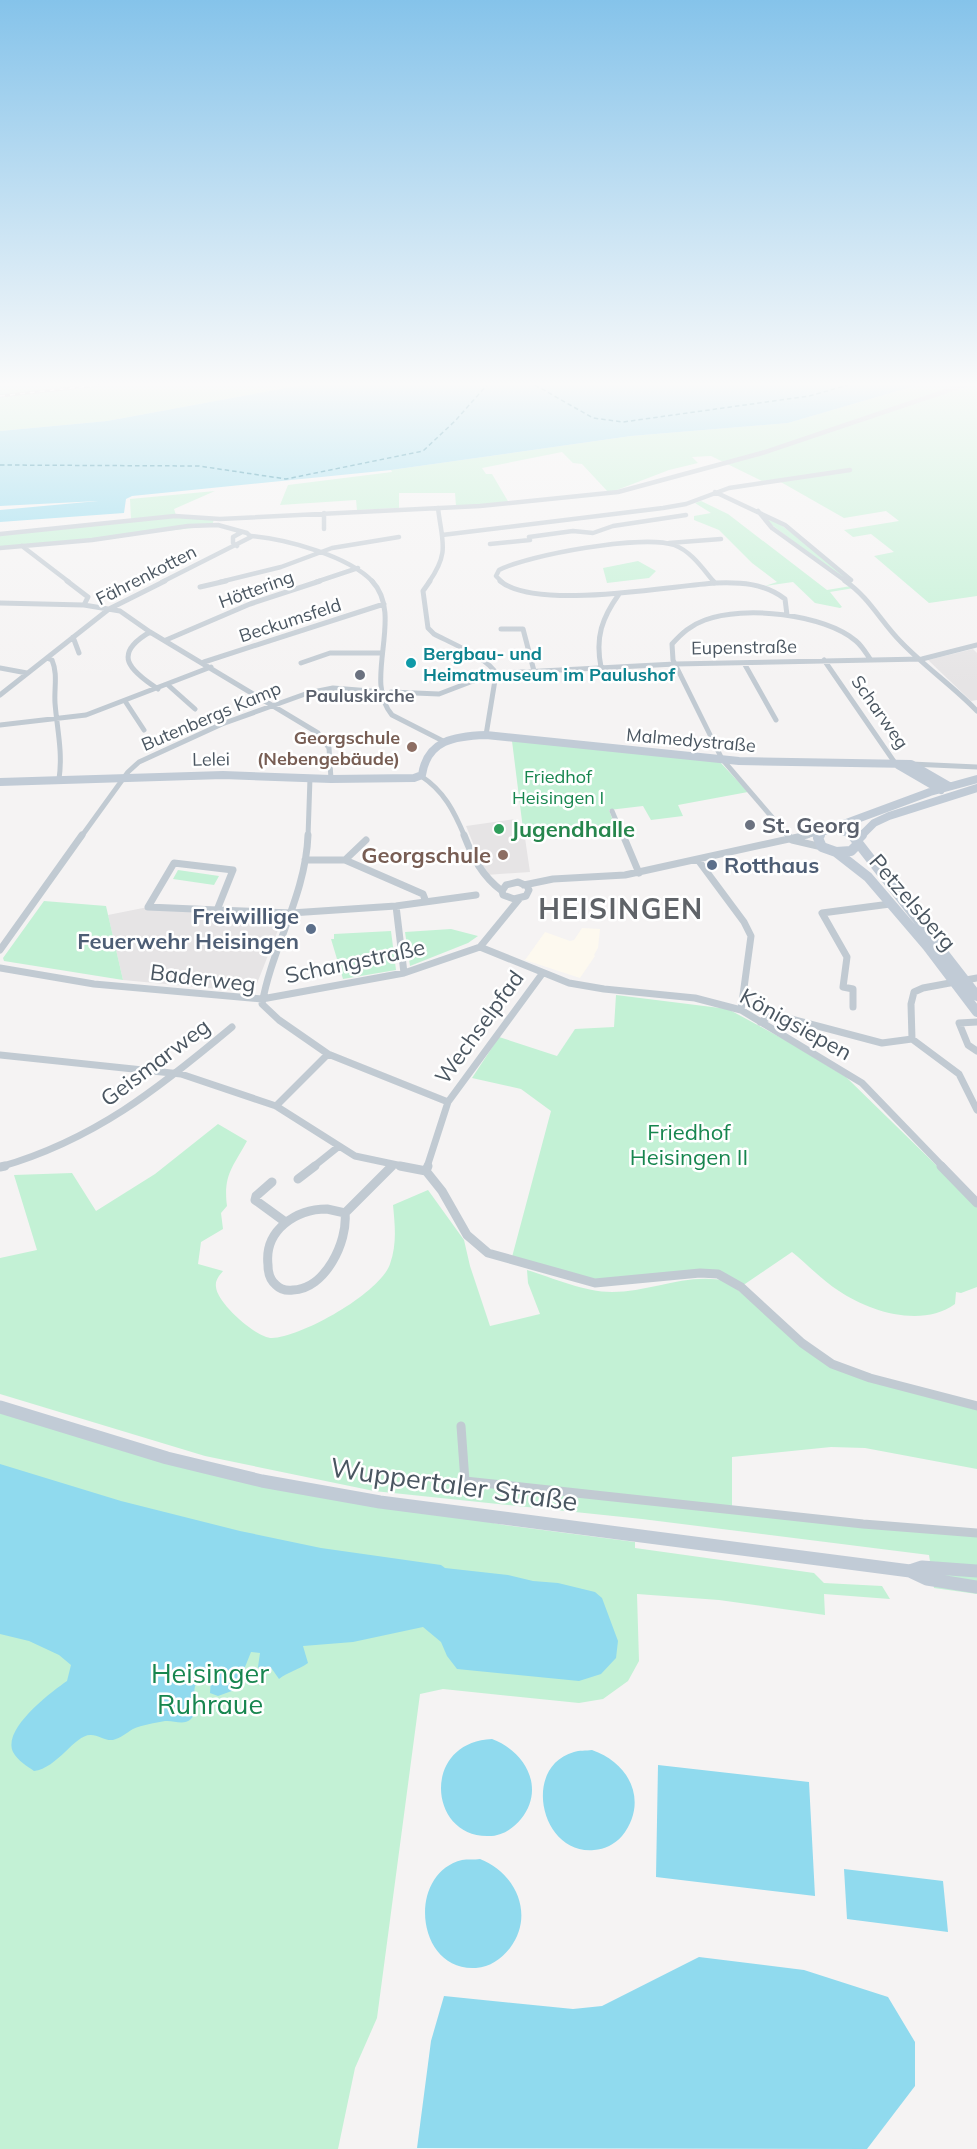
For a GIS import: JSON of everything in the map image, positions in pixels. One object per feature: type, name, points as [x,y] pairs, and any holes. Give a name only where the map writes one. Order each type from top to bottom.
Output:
[{"type":"street","points":[[0,548],[92,540],[219,522],[324,513],[555,500],[645,485]]},
{"type":"street","points":[[441,535],[677,506],[715,492],[747,485]]},
{"type":"street","points":[[715,492],[778,521],[844,572],[901,642],[977,711]]},
{"type":"street","points":[[438,508],[444,555],[423,594],[427,624],[434,634],[487,663],[496,674],[486,735]]},
{"type":"street","points":[[758,511],[759,516],[767,523],[860,591]]},
{"type":"street","points":[[324,513],[324,529]]},
{"type":"street","points":[[490,544],[530,540],[529,537],[573,531],[594,535],[613,526],[686,515]]},
{"type":"street","points":[[0,534],[175,516],[219,522],[251,537],[263,537],[357,568],[378,584],[384,604],[381,653],[386,708],[392,715],[445,742]]},
{"type":"street","points":[[584,519],[594,535]]},
{"type":"street","points":[[767,523],[778,521]]},
{"type":"street","points":[[237,546],[241,533]]},
{"type":"street","name":"Fährenkotten","points":[[0,695],[109,609],[251,537]]},
{"type":"street","points":[[200,587],[281,567],[332,548],[399,537]]},
{"type":"street","points":[[721,539],[628,545],[569,552],[508,566],[499,570],[496,576],[501,584],[515,589],[619,594],[715,583],[748,583],[772,590],[785,599],[788,615]]},
{"type":"street","points":[[667,543],[680,549],[715,583]]},
{"type":"street","points":[[22,546],[88,597],[84,605]]},
{"type":"street","name":"Höttering","points":[[166,640],[261,600],[357,568]]},
{"type":"street","points":[[601,667],[597,634],[604,617],[619,594]]},
{"type":"street","points":[[0,603],[84,605],[120,611],[150,632],[204,662],[318,733],[326,741],[331,759],[331,779]]},
{"type":"street","name":"Beckumsfeld","points":[[204,662],[384,604]]},
{"type":"street","points":[[822,846],[791,839],[722,759],[671,655],[672,644],[678,634],[689,626],[708,619],[734,614],[788,615],[839,630],[858,643],[870,659]]},
{"type":"street","points":[[501,629],[523,629],[534,671]]},
{"type":"street","points":[[150,632],[131,643],[126,655],[133,670],[158,689]]},
{"type":"street","points":[[73,637],[79,653]]},
{"type":"street","name":"Eupenstraße","points":[[391,692],[439,694],[496,674],[534,671],[675,664],[922,659],[977,645]]},
{"type":"street","points":[[301,663],[330,653],[381,653]]},
{"type":"street","points":[[47,658],[52,660],[56,671],[57,720],[63,753],[58,779]]},
{"type":"street","name":"Scharweg","points":[[824,660],[895,764],[937,789],[947,791]]},
{"type":"street","points":[[744,663],[776,720]]},
{"type":"street","points":[[0,725],[86,715],[211,667]]},
{"type":"street","points":[[0,668],[27,674]]},
{"type":"street","points":[[168,685],[195,709]]},
{"type":"street","name":"Butenbergs Kamp","points":[[0,950],[125,777],[133,767],[149,756],[271,705],[328,688],[383,692]]},
{"type":"street","points":[[125,701],[136,723],[144,730]]},
{"type":"street","name":"Malmedystraße","points":[[445,742],[467,736],[486,735],[739,761],[911,764]]},
{"type":"street","points":[[445,742],[428,753],[421,776],[428,779],[450,806],[482,874],[491,886],[504,888],[518,882],[527,887],[547,880],[639,873],[822,832],[937,789]]},
{"type":"street","points":[[730,768],[739,761]]},
{"type":"street","points":[[911,764],[977,767]]},
{"type":"street","name":"Scharweg","points":[[911,764],[947,791]]},
{"type":"street","name":"Lelei","points":[[0,782],[258,775],[331,779],[421,776]]},
{"type":"street","points":[[262,999],[291,913],[305,860],[308,841],[310,778]]},
{"type":"street","points":[[836,852],[851,851],[870,826],[882,819],[977,779]]},
{"type":"street","points":[[947,791],[958,793],[977,788]]},
{"type":"street","points":[[612,811],[639,873]]},
{"type":"street","points":[[833,829],[848,832],[858,842]]},
{"type":"street","points":[[822,832],[818,837],[822,846]]},
{"type":"street","points":[[345,860],[366,840]]},
{"type":"street","name":"Petzelsberg","points":[[858,842],[867,859],[961,981],[977,1012]]},
{"type":"street","name":"Petzelsberg","points":[[822,846],[836,852],[868,876],[890,904],[977,996]]},
{"type":"street","points":[[305,860],[345,860],[423,894],[426,902]]},
{"type":"street","points":[[698,860],[744,922],[751,936],[741,1010]]},
{"type":"street","points":[[217,910],[233,870],[174,863],[148,907],[217,910],[291,913],[396,906],[476,896]]},
{"type":"street","points":[[508,898],[526,896],[527,887]]},
{"type":"street","points":[[504,888],[508,898],[508,912]]},
{"type":"street","points":[[480,947],[520,898]]},
{"type":"street","points":[[853,1007],[852,989],[843,987],[847,957],[822,914],[890,904]]},
{"type":"street","points":[[396,906],[404,973]]},
{"type":"street","name":"Königsiepen","points":[[480,947],[542,974],[581,986],[695,998],[741,1010],[862,1083],[977,1203]]},
{"type":"street","name":"Schangstraße","points":[[262,999],[404,973],[480,947]]},
{"type":"street","name":"Baderweg","points":[[0,968],[94,984],[237,999],[262,999],[264,1008],[328,1054],[448,1102]]},
{"type":"street","name":"Wechselpfad","points":[[426,1171],[448,1102],[542,974]]},
{"type":"street","points":[[912,1039],[911,1004],[914,992],[923,988],[977,978]]},
{"type":"street","points":[[760,1022],[769,1017],[780,1016],[882,1043],[912,1039],[925,1046],[958,1074],[977,1110]]},
{"type":"street","points":[[977,1022],[959,1023],[968,1045],[977,1051]]},
{"type":"street","name":"Geismarweg","points":[[0,1167],[59,1147],[134,1106],[232,1027]]},
{"type":"street","points":[[276,1106],[328,1054]]},
{"type":"street","points":[[0,1055],[176,1073],[276,1106],[355,1156],[426,1171],[435,1181],[465,1235],[478,1248],[488,1253],[595,1283],[705,1272],[718,1274],[741,1287],[802,1343],[832,1364],[870,1378],[977,1406]]},
{"type":"street","points":[[298,1179],[338,1147]]},
{"type":"street","points":[[345,1213],[313,1210],[284,1221],[275,1230],[270,1241],[268,1266],[273,1285],[280,1290],[291,1292],[309,1286],[322,1277],[329,1267],[345,1224],[345,1213],[393,1165]]},
{"type":"street","points":[[272,1182],[256,1196],[255,1200],[284,1221]]},
{"type":"street","name":"Wuppertaler Straße","points":[[0,1407],[167,1458],[273,1483],[425,1508],[910,1571],[927,1579],[977,1587]]},
{"type":"street","name":"Wuppertaler Straße","points":[[461,1426],[465,1481],[863,1524],[977,1533]]},
{"type":"street","name":"Wuppertaler Straße","points":[[910,1571],[922,1567],[977,1571]]},
{"type":"shaded area","points":[[973,649],[977,653],[977,700],[971,701],[928,660]]},
{"type":"shaded area","name":"Georgschule","points":[[516,819],[523,829],[531,829],[532,837],[525,838],[530,872],[486,875],[466,826]]},
{"type":"shaded area","points":[[148,907],[284,915],[256,986],[250,992],[123,980],[108,915]]},
{"type":"shaded area","points":[[582,928],[600,929],[595,956],[580,978],[525,960],[545,932],[570,941],[574,940]]},
{"type":"green space","points":[[288,485],[499,485],[509,503],[456,506],[455,493],[399,493],[399,508],[357,510],[356,500],[280,505]]},
{"type":"green space","points":[[602,485],[629,485],[609,493]]},
{"type":"green space","points":[[787,485],[977,485],[977,596],[929,603],[874,556],[894,552],[871,534],[853,537],[844,530],[899,521],[886,511],[844,518]]},
{"type":"green space","points":[[215,491],[174,509],[176,515],[131,519],[130,499]]},
{"type":"green space","points":[[701,501],[728,514],[827,590],[851,586],[763,518],[776,521],[843,573],[858,590],[854,588],[830,592],[842,607],[840,608],[815,603],[793,582],[765,586],[777,582],[752,563],[719,530],[694,520],[694,516],[711,513],[695,503]]},
{"type":"green space","points":[[174,516],[214,519],[212,526],[0,549],[0,534]]},
{"type":"green space","points":[[638,561],[656,571],[649,578],[607,583],[603,568]]},
{"type":"green space","name":"Friedhof Heisingen I","points":[[512,741],[719,761],[748,792],[678,805],[683,816],[651,820],[643,806],[609,810],[615,826],[523,829]]},
{"type":"green space","points":[[178,870],[219,876],[214,885],[173,879]]},
{"type":"green space","points":[[44,901],[106,906],[123,980],[4,961],[3,958]]},
{"type":"green space","points":[[451,929],[478,936],[468,943],[410,966],[405,932]]},
{"type":"green space","points":[[391,931],[396,970],[343,979],[331,939],[334,939],[334,934]]},
{"type":"green space","name":"Friedhof Heisingen II","points":[[616,995],[728,1009],[846,1077],[977,1205],[977,1287],[961,1293],[956,1292],[955,1304],[942,1311],[912,1316],[881,1311],[852,1299],[827,1283],[792,1252],[742,1286],[726,1274],[583,1280],[512,1257],[551,1111],[521,1089],[472,1078],[499,1037],[557,1056],[575,1029],[614,1027]]},
{"type":"green space","points":[[218,1124],[247,1141],[233,1165],[226,1186],[227,1206],[221,1213],[223,1229],[201,1242],[198,1264],[223,1271],[216,1285],[223,1302],[238,1318],[265,1336],[272,1338],[285,1336],[320,1322],[372,1288],[383,1275],[392,1257],[395,1235],[393,1205],[428,1190],[464,1240],[490,1326],[540,1314],[528,1283],[527,1270],[580,1287],[612,1292],[698,1279],[727,1281],[828,1365],[977,1409],[977,1469],[865,1448],[831,1447],[732,1457],[732,1513],[977,1532],[977,1594],[934,1588],[929,1555],[642,1519],[374,1491],[205,1456],[0,1394],[0,1258],[37,1250],[14,1175],[72,1173],[96,1211],[155,1174]]},
{"type":"green space","name":"Heisinger Ruhraue","points":[[0,1411],[166,1460],[504,1525],[635,1542],[635,1548],[814,1573],[824,1583],[882,1586],[890,1599],[824,1594],[825,1615],[719,1600],[637,1594],[639,1661],[628,1681],[603,1699],[579,1703],[443,1689],[420,1694],[377,2018],[355,2068],[338,2149],[0,2149]]},
{"type":"water","points":[[0,485],[239,485],[132,496],[126,499],[124,513],[0,522],[0,510],[98,501],[0,506]]},
{"type":"water","points":[[0,1464],[121,1501],[240,1531],[321,1548],[558,1583],[595,1592],[602,1598],[618,1641],[616,1658],[601,1674],[579,1681],[457,1669],[447,1656],[441,1642],[423,1627],[353,1642],[303,1646],[308,1663],[279,1679],[272,1669],[267,1668],[262,1671],[258,1667],[260,1653],[251,1652],[240,1688],[218,1696],[210,1693],[211,1679],[202,1678],[197,1682],[194,1692],[195,1714],[188,1721],[165,1721],[144,1725],[113,1740],[94,1735],[85,1736],[51,1764],[34,1771],[20,1761],[13,1752],[12,1743],[15,1733],[30,1712],[67,1681],[71,1665],[59,1655],[29,1641],[0,1634]]},
{"type":"water","points":[[492,1739],[514,1752],[522,1761],[532,1783],[532,1795],[518,1823],[511,1829],[489,1836],[469,1833],[454,1822],[444,1807],[441,1789],[444,1772],[453,1756],[469,1744]]},
{"type":"water","points":[[592,1750],[617,1764],[631,1785],[634,1797],[634,1810],[630,1823],[622,1836],[609,1846],[594,1850],[576,1848],[561,1839],[550,1825],[544,1808],[543,1791],[547,1774],[557,1761],[576,1751]]},
{"type":"water","points":[[658,1765],[809,1782],[815,1896],[656,1877]]},
{"type":"water","points":[[480,1859],[493,1865],[512,1885],[518,1896],[521,1922],[517,1935],[507,1952],[491,1964],[476,1968],[456,1965],[441,1955],[430,1939],[425,1921],[426,1901],[432,1883],[444,1869],[462,1860]]},
{"type":"water","points":[[844,1869],[943,1881],[948,1932],[847,1919]]},
{"type":"water","points":[[699,1957],[804,1970],[888,1997],[915,2042],[915,2086],[867,2149],[417,2148],[431,2041],[444,1996],[573,2009],[602,2006]]},
{"type":"place","name":"Bergbau- und Heimatmuseum im Paulushof","points":[[411,663]]},
{"type":"place","name":"Pauluskirche","points":[[360,675]]},
{"type":"place","name":"Georgschule (Nebengebäude)","points":[[412,747]]},
{"type":"place","name":"St. Georg","points":[[750,825]]},
{"type":"place","name":"Jugendhalle","points":[[499,829]]},
{"type":"place","name":"Georgschule","points":[[503,855]]},
{"type":"place","name":"Rotthaus","points":[[712,865]]},
{"type":"place","name":"Freiwillige Feuerwehr Heisingen","points":[[311,929]]},
{"type":"district","name":"HEISINGEN","points":[[621,908]]}]
